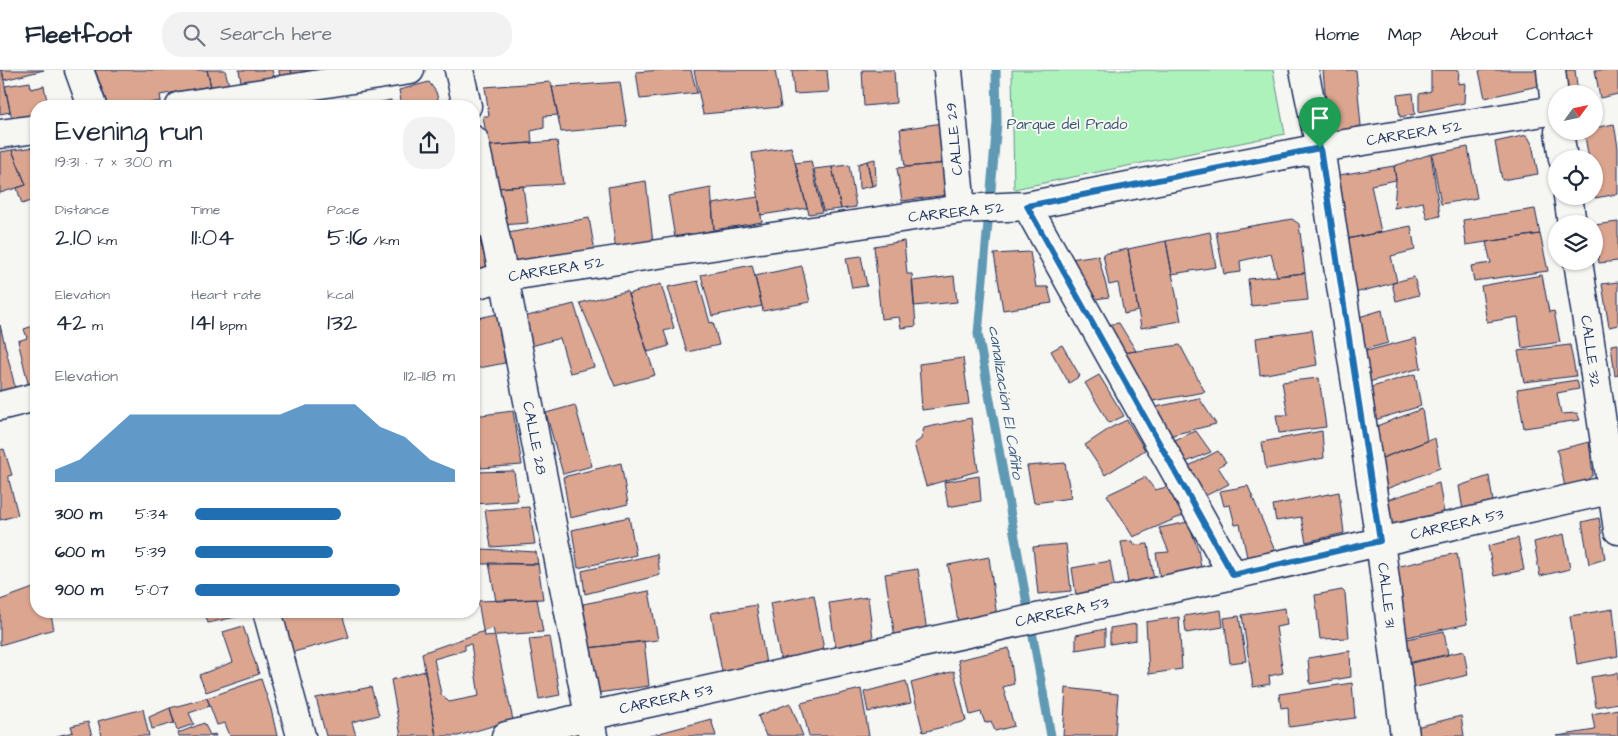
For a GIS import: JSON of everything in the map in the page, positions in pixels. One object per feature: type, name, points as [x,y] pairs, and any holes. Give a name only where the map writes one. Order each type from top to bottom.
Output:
[{"type":"street","points":[[79,70],[90,100]]},
{"type":"street","points":[[218,100],[410,70]]},
{"type":"street","points":[[459,70],[466,100]]},
{"type":"street","name":"CALLE 29","points":[[948,70],[993,208],[1233,575]]},
{"type":"street","name":"CALLE 31","points":[[1304,70],[1320,148],[1380,541],[1405,736]]},
{"type":"street","points":[[1550,70],[1552,85]]},
{"type":"street","name":"CARRERA 52","points":[[480,283],[504,277],[993,208],[1320,148],[1548,120]]},
{"type":"street","points":[[0,134],[30,130]]},
{"type":"street","name":"CALLE 28","points":[[480,167],[504,277],[591,726]]},
{"type":"street","name":"CALLE 32","points":[[1579,270],[1615,489],[1618,530]]},
{"type":"street","points":[[0,406],[30,398]]},
{"type":"street","name":"CARRERA 53","points":[[506,736],[591,726],[1020,621],[1615,489]]},
{"type":"street","points":[[269,618],[301,736]]},
{"type":"green space","name":"Parque del Prado","points":[[1012,70],[1273,70],[1285,134],[1014,189]]},
{"type":"building","points":[[0,70],[2,70],[10,112],[0,114]]},
{"type":"building","points":[[2,70],[44,70],[4,80]]},
{"type":"building","points":[[95,70],[207,70],[211,86],[160,95],[161,100],[106,100]]},
{"type":"building","points":[[207,70],[225,70],[230,89],[212,92]]},
{"type":"building","points":[[239,70],[272,70],[275,81],[242,87]]},
{"type":"building","points":[[279,70],[291,70],[293,78],[280,80]]},
{"type":"building","points":[[291,70],[334,70],[293,78]]},
{"type":"building","points":[[691,70],[697,93],[640,99],[636,72]]},
{"type":"building","points":[[694,70],[775,70],[781,107],[703,114]]},
{"type":"building","points":[[792,70],[827,70],[829,92],[794,94]]},
{"type":"building","points":[[862,70],[894,70],[896,103],[864,106]]},
{"type":"building","points":[[1323,70],[1356,70],[1361,126],[1329,134]]},
{"type":"building","points":[[1431,70],[1459,70],[1458,84],[1465,83],[1464,103],[1419,112],[1419,94],[1431,91]]},
{"type":"building","points":[[1539,70],[1542,85],[1485,98],[1479,71]]},
{"type":"building","points":[[1556,70],[1575,70],[1577,85],[1558,85]]},
{"type":"building","points":[[1595,70],[1618,70],[1618,94],[1603,97],[1603,85],[1598,85]]},
{"type":"building","points":[[30,82],[31,89],[44,86],[47,100],[30,100],[30,116],[12,120],[5,86]]},
{"type":"building","points":[[429,82],[436,92],[438,100],[401,100],[399,90]]},
{"type":"building","points":[[551,82],[558,115],[544,116],[544,128],[531,131],[532,143],[488,146],[483,116],[489,116],[485,87]]},
{"type":"building","points":[[620,82],[627,126],[561,132],[552,87]]},
{"type":"building","points":[[1413,93],[1415,114],[1400,117],[1397,95]]},
{"type":"building","points":[[943,123],[947,163],[905,167],[900,129]]},
{"type":"building","points":[[1614,124],[1618,147],[1618,194],[1603,197],[1603,150],[1587,150],[1586,140],[1603,140],[1603,126]]},
{"type":"building","points":[[1527,135],[1532,144],[1538,174],[1502,180],[1495,142]]},
{"type":"building","points":[[557,141],[563,184],[494,188],[486,146]]},
{"type":"building","points":[[791,147],[807,208],[761,215],[752,153]]},
{"type":"building","points":[[1468,147],[1477,198],[1441,204],[1432,154]]},
{"type":"building","points":[[30,148],[30,201],[22,204],[17,188],[26,185],[12,150]]},
{"type":"building","points":[[12,150],[26,185],[0,193],[0,152]]},
{"type":"building","points":[[1431,154],[1440,216],[1427,219],[1423,202],[1394,208],[1396,180],[1394,166]]},
{"type":"building","points":[[875,159],[876,185],[872,186],[867,161]]},
{"type":"building","points":[[811,161],[822,212],[809,214],[795,163]]},
{"type":"building","points":[[867,161],[872,186],[859,189],[858,164]]},
{"type":"building","points":[[947,163],[954,194],[902,201],[897,168]]},
{"type":"building","points":[[849,165],[856,207],[841,209],[832,167]]},
{"type":"building","points":[[1394,166],[1396,180],[1371,185],[1381,232],[1342,240],[1333,184],[1339,175]]},
{"type":"building","points":[[832,167],[841,209],[823,211],[814,169]]},
{"type":"building","points":[[646,181],[653,243],[616,252],[608,187]]},
{"type":"building","points":[[523,186],[528,223],[501,225],[494,188]]},
{"type":"building","points":[[711,188],[714,230],[675,238],[668,196]]},
{"type":"building","points":[[758,197],[762,222],[714,230],[712,204]]},
{"type":"building","points":[[1535,209],[1540,234],[1466,245],[1463,220]]},
{"type":"building","points":[[589,218],[595,252],[515,268],[508,233]]},
{"type":"building","points":[[1292,219],[1299,224],[1305,273],[1277,276],[1271,254],[1240,261],[1241,272],[1224,274],[1216,232]]},
{"type":"building","points":[[1618,222],[1618,261],[1603,263],[1603,224]]},
{"type":"building","points":[[1411,226],[1415,250],[1391,256],[1397,282],[1351,294],[1342,240]]},
{"type":"building","points":[[1210,232],[1216,267],[1172,274],[1166,241]]},
{"type":"building","points":[[1540,234],[1548,271],[1474,281],[1471,266],[1491,263],[1486,242]]},
{"type":"building","points":[[480,241],[488,267],[480,269]]},
{"type":"building","points":[[904,241],[907,274],[912,274],[916,326],[901,328],[899,317],[881,319],[874,246]]},
{"type":"building","points":[[1166,241],[1181,321],[1141,328],[1128,249]]},
{"type":"building","points":[[1128,249],[1138,311],[1124,314],[1118,283],[1109,285],[1103,254]]},
{"type":"building","points":[[1030,252],[1036,287],[1048,287],[1052,303],[1003,310],[994,254]]},
{"type":"building","points":[[1098,255],[1109,297],[1089,300],[1070,259]]},
{"type":"building","points":[[861,256],[867,286],[852,288],[846,258]]},
{"type":"building","points":[[752,265],[762,306],[712,316],[701,275]]},
{"type":"building","points":[[802,266],[810,302],[763,311],[755,276]]},
{"type":"building","points":[[1305,273],[1308,300],[1251,306],[1248,279]]},
{"type":"building","points":[[1542,275],[1549,312],[1554,311],[1560,342],[1522,348],[1518,317],[1487,322],[1481,286]]},
{"type":"building","points":[[954,276],[957,302],[914,306],[912,281]]},
{"type":"building","points":[[1414,277],[1419,295],[1396,301],[1392,283]]},
{"type":"building","points":[[698,281],[710,323],[713,322],[719,345],[687,352],[668,287]]},
{"type":"building","points":[[1618,282],[1618,325],[1609,327],[1602,284]]},
{"type":"building","points":[[661,284],[674,328],[664,331],[669,346],[648,352],[628,294]]},
{"type":"building","points":[[627,291],[655,375],[615,386],[580,303]]},
{"type":"building","points":[[574,304],[594,367],[570,373],[560,338],[528,347],[520,318]]},
{"type":"building","points":[[1382,310],[1388,343],[1355,352],[1349,320]]},
{"type":"building","points":[[497,314],[505,363],[480,368],[480,318]]},
{"type":"building","points":[[1119,323],[1136,351],[1122,353],[1097,326]]},
{"type":"building","points":[[0,325],[16,391],[0,395]]},
{"type":"building","points":[[30,327],[29,387],[18,341],[27,338],[24,329]]},
{"type":"building","points":[[1312,330],[1317,365],[1260,375],[1256,338]]},
{"type":"building","points":[[1416,338],[1421,368],[1361,384],[1355,354]]},
{"type":"building","points":[[1618,344],[1618,375],[1615,376],[1611,345]]},
{"type":"building","points":[[1062,345],[1080,376],[1069,383],[1051,351]]},
{"type":"building","points":[[1180,345],[1205,392],[1147,402],[1122,353]]},
{"type":"building","points":[[1570,345],[1576,376],[1524,382],[1518,351]]},
{"type":"building","points":[[963,358],[969,404],[922,410],[919,364]]},
{"type":"building","points":[[1415,374],[1421,406],[1368,422],[1362,390]]},
{"type":"building","points":[[1099,375],[1124,416],[1109,423],[1085,383]]},
{"type":"building","points":[[1319,378],[1326,427],[1279,433],[1276,415],[1288,415],[1282,382]]},
{"type":"building","points":[[1577,380],[1579,389],[1557,393],[1561,414],[1577,413],[1580,420],[1524,428],[1517,389]]},
{"type":"building","points":[[1199,398],[1216,424],[1168,436],[1151,408]]},
{"type":"building","points":[[575,405],[592,466],[563,474],[546,413]]},
{"type":"building","points":[[1422,409],[1427,441],[1377,460],[1371,428]]},
{"type":"building","points":[[513,411],[522,465],[481,468],[480,415]]},
{"type":"building","points":[[971,418],[978,471],[926,486],[914,444],[921,439],[924,428]]},
{"type":"building","points":[[1127,420],[1145,450],[1105,475],[1085,445],[1112,427]]},
{"type":"building","points":[[1196,431],[1211,452],[1186,462],[1172,441]]},
{"type":"building","points":[[1322,431],[1324,458],[1266,469],[1262,442]]},
{"type":"building","points":[[1435,438],[1440,468],[1381,491],[1377,460]]},
{"type":"building","points":[[1589,442],[1593,475],[1567,496],[1557,450]]},
{"type":"building","points":[[4,449],[12,475],[8,476],[18,515],[0,520],[0,450]]},
{"type":"building","points":[[1218,451],[1226,462],[1218,467],[1229,484],[1205,496],[1185,468]]},
{"type":"building","points":[[621,463],[628,504],[570,518],[563,477]]},
{"type":"building","points":[[1065,463],[1071,498],[1034,503],[1027,466]]},
{"type":"building","points":[[514,471],[518,501],[480,504],[480,472]]},
{"type":"building","points":[[979,476],[981,501],[948,507],[944,482]]},
{"type":"building","points":[[1489,476],[1494,508],[1464,517],[1459,486]]},
{"type":"building","points":[[1145,477],[1155,490],[1167,487],[1184,515],[1133,537],[1107,495]]},
{"type":"building","points":[[1439,483],[1445,519],[1390,537],[1384,501]]},
{"type":"building","points":[[1248,486],[1275,551],[1247,557],[1240,524],[1235,525],[1230,505],[1224,506],[1220,491]]},
{"type":"building","points":[[1339,492],[1344,533],[1306,542],[1301,517],[1276,521],[1273,505]]},
{"type":"building","points":[[529,507],[535,544],[491,547],[485,510]]},
{"type":"building","points":[[629,517],[636,555],[578,568],[572,530]]},
{"type":"building","points":[[1599,518],[1605,559],[1589,564],[1582,522]]},
{"type":"building","points":[[1188,522],[1198,549],[1203,580],[1161,585],[1156,553],[1169,552],[1159,528]]},
{"type":"building","points":[[1564,534],[1570,569],[1540,576],[1534,542]]},
{"type":"building","points":[[1518,538],[1524,570],[1494,576],[1488,546]]},
{"type":"building","points":[[1133,541],[1134,545],[1148,544],[1155,586],[1129,589],[1121,542]]},
{"type":"building","points":[[1066,544],[1071,591],[1038,594],[1033,547]]},
{"type":"building","points":[[482,549],[536,552],[538,564],[482,564]]},
{"type":"building","points":[[1457,553],[1467,624],[1398,639],[1387,569]]},
{"type":"building","points":[[657,554],[660,575],[585,594],[582,571]]},
{"type":"building","points":[[989,557],[998,625],[960,633],[948,565]]},
{"type":"building","points":[[1110,561],[1115,591],[1076,595],[1072,568]]},
{"type":"building","points":[[489,563],[538,564],[543,599],[496,601]]},
{"type":"building","points":[[918,569],[927,632],[895,638],[885,574]]},
{"type":"building","points":[[30,589],[30,618],[52,618],[54,629],[0,645],[0,600]]},
{"type":"building","points":[[1342,590],[1345,593],[1349,638],[1320,639],[1315,595]]},
{"type":"building","points":[[649,591],[658,640],[588,648],[583,604]]},
{"type":"building","points":[[814,595],[825,655],[781,663],[770,603]]},
{"type":"building","points":[[868,597],[874,646],[836,650],[829,603]]},
{"type":"building","points":[[537,599],[543,632],[484,636],[480,601]]},
{"type":"building","points":[[756,605],[766,664],[722,672],[711,613]]},
{"type":"building","points":[[1285,608],[1287,625],[1276,627],[1283,673],[1269,676],[1270,684],[1253,687],[1242,615]]},
{"type":"building","points":[[1613,609],[1618,656],[1577,664],[1570,616]]},
{"type":"building","points":[[1221,610],[1223,627],[1186,633],[1184,616]]},
{"type":"building","points":[[1239,616],[1246,661],[1230,663],[1224,618]]},
{"type":"building","points":[[1179,617],[1182,669],[1149,674],[1146,622]]},
{"type":"building","points":[[206,618],[231,618],[208,623]]},
{"type":"building","points":[[280,618],[343,618],[349,637],[290,653]]},
{"type":"building","points":[[1136,624],[1136,640],[1110,644],[1110,628]]},
{"type":"building","points":[[243,626],[259,674],[206,692],[199,675],[233,662],[223,632]]},
{"type":"building","points":[[493,628],[513,720],[458,736],[436,736],[422,653]],"holes":[[[471,644],[479,696],[449,702],[441,694],[434,659],[465,650],[465,645]]]},
{"type":"building","points":[[1105,629],[1105,645],[1076,650],[1076,635]]},
{"type":"building","points":[[1444,631],[1448,655],[1402,665],[1398,641]]},
{"type":"building","points":[[550,637],[560,695],[539,699],[529,639]]},
{"type":"building","points":[[644,641],[649,686],[597,693],[588,648]]},
{"type":"building","points":[[1009,648],[1014,684],[1003,687],[1014,726],[995,731],[991,721],[985,723],[981,712],[970,715],[958,660]]},
{"type":"building","points":[[1350,651],[1351,677],[1310,684],[1308,658]]},
{"type":"building","points":[[1464,651],[1468,675],[1412,688],[1407,663]]},
{"type":"building","points":[[425,671],[436,736],[401,736],[391,680]]},
{"type":"building","points":[[954,671],[966,721],[923,732],[911,683]]},
{"type":"building","points":[[1618,673],[1618,703],[1596,707],[1591,677]]},
{"type":"building","points":[[261,679],[271,709],[277,736],[230,736],[225,723],[217,725],[207,698]]},
{"type":"building","points":[[906,681],[911,703],[868,712],[864,692]]},
{"type":"building","points":[[1352,683],[1355,718],[1289,727],[1288,707],[1281,708],[1279,694]]},
{"type":"building","points":[[371,687],[379,715],[352,722],[356,736],[326,736],[316,698]]},
{"type":"building","points":[[1066,688],[1118,694],[1115,736],[1063,736]]},
{"type":"building","points":[[861,689],[869,736],[809,736],[801,703]]},
{"type":"building","points":[[207,698],[210,706],[189,713],[194,724],[177,730],[170,708]]},
{"type":"building","points":[[790,703],[803,736],[766,736],[758,716]]},
{"type":"building","points":[[170,708],[174,723],[152,729],[149,717]]},
{"type":"building","points":[[143,709],[149,736],[102,736],[98,721]]},
{"type":"building","points":[[1618,709],[1618,736],[1557,736],[1595,730],[1592,714]]},
{"type":"building","points":[[1461,716],[1464,736],[1413,736],[1412,728]]},
{"type":"building","points":[[711,719],[716,736],[649,736]]},
{"type":"building","points":[[88,722],[92,736],[57,736],[73,732],[71,726]]},
{"type":"building","points":[[204,723],[210,735],[215,734],[216,736],[179,736],[178,733]]},
{"type":"waterway","name":"canalización El Cañito","points":[[996,70],[997,123],[978,334],[1051,736]]},
{"type":"route","points":[[1320,148],[1380,541],[1233,575],[1027,206],[1320,148]]}]
